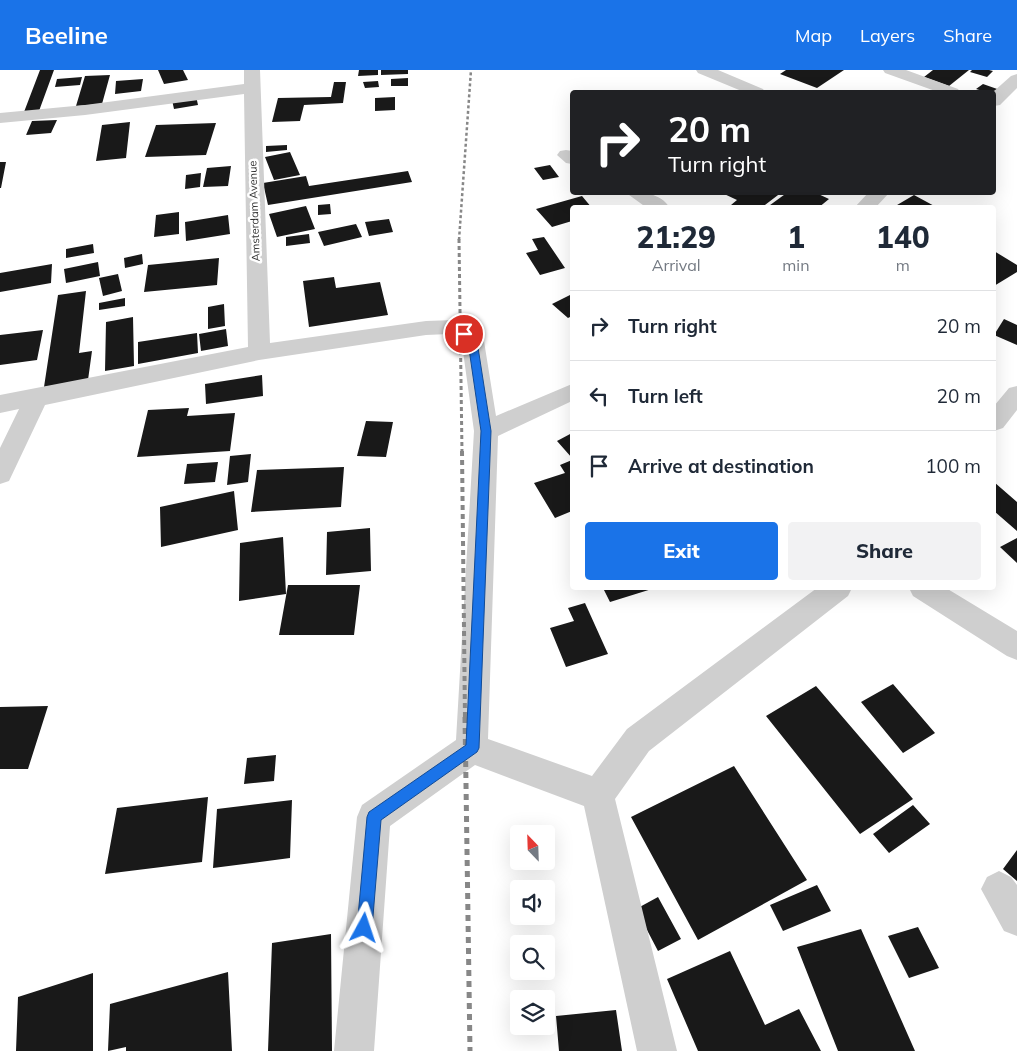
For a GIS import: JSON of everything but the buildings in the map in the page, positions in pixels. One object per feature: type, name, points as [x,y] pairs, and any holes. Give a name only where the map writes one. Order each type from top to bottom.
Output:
[{"type":"street","points":[[704,70],[752,90]]},
{"type":"street","points":[[891,70],[946,90]]},
{"type":"street","points":[[0,118],[85,110],[252,79]]},
{"type":"street","name":"Amsterdam Avenue","points":[[252,79],[259,352]]},
{"type":"street","points":[[996,99],[1017,79]]},
{"type":"street","points":[[639,195],[656,205]]},
{"type":"street","points":[[866,205],[878,195]]},
{"type":"street","points":[[0,404],[259,352],[426,328],[454,327],[473,341],[486,431],[472,748]]},
{"type":"street","points":[[486,431],[570,393]]},
{"type":"street","points":[[996,420],[1017,394]]},
{"type":"street","points":[[0,474],[36,398]]},
{"type":"street","points":[[657,1051],[598,795],[638,740],[835,590]]},
{"type":"street","points":[[926,590],[1017,647]]},
{"type":"street","points":[[472,748],[598,795]]},
{"type":"street","points":[[354,1051],[374,817],[472,748]]},
{"type":"street","points":[[999,889],[1017,918]]},
{"type":"railway","points":[[459,240],[471,70]]},
{"type":"railway","points":[[459,240],[462,452]]},
{"type":"railway","points":[[462,451],[465,718]]},
{"type":"railway","points":[[465,717],[470,1051]]},
{"type":"route","points":[[364,928],[374,817],[472,748],[486,431],[473,341],[464,334]]}]
